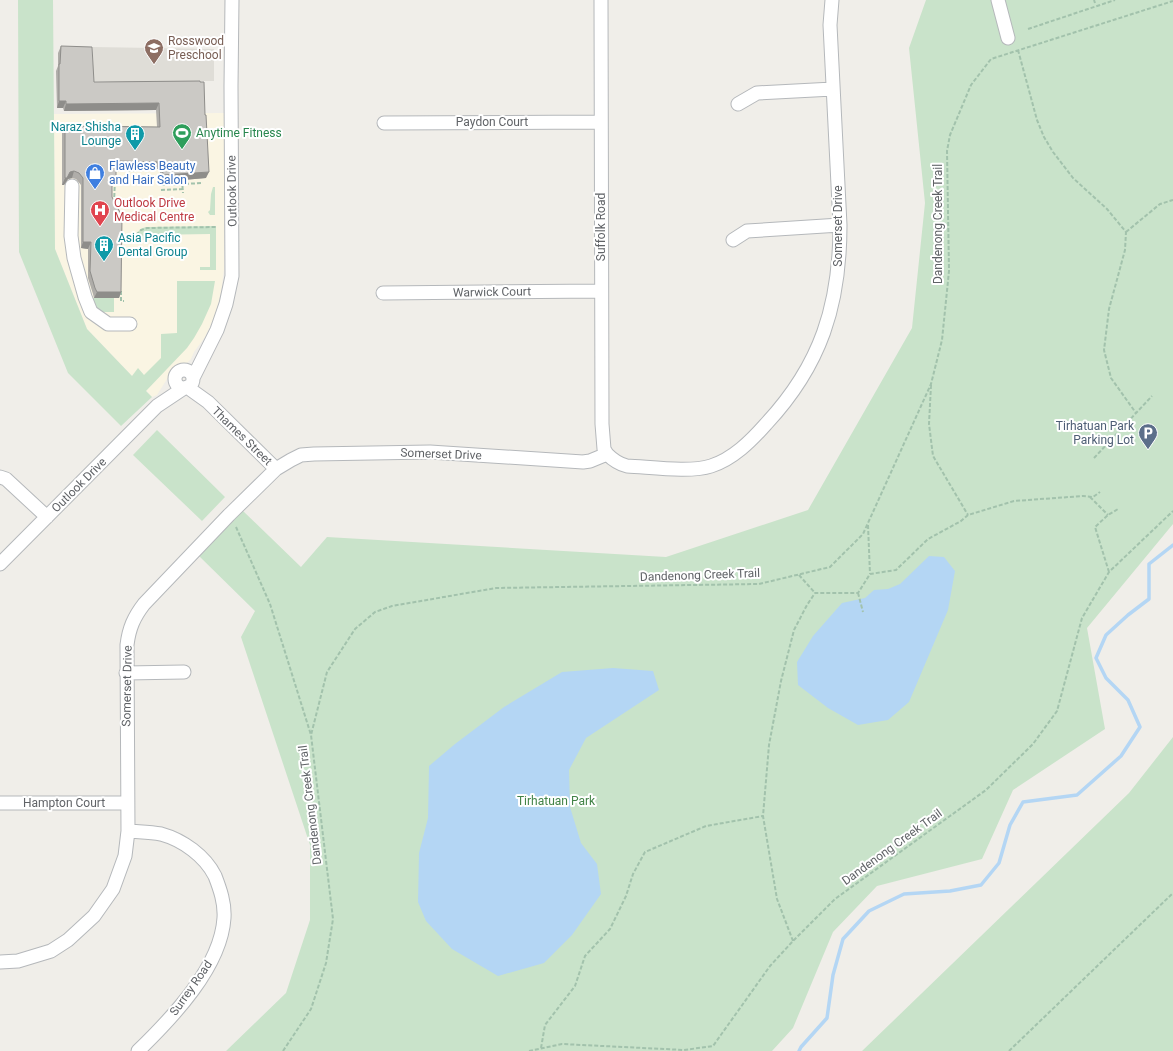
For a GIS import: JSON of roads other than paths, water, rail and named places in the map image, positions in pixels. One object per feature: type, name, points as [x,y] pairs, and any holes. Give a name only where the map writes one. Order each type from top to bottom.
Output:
[{"type":"street","name":"Suffolk Road","points":[[601,0],[600,122],[602,424],[604,449],[607,454]]},
{"type":"street","name":"Somerset Drive","points":[[0,962],[18,961],[51,951],[68,940],[94,916],[112,889],[125,856],[128,831],[126,673],[129,630],[135,616],[144,604],[276,469],[301,455],[430,452],[583,462],[590,461],[607,454],[612,460],[627,466],[692,469],[720,463],[732,456],[758,434],[783,405],[806,372],[826,327],[832,308],[838,274],[840,225],[830,25],[832,0]]},
{"type":"street","points":[[998,0],[1008,38]]},
{"type":"street","name":"Outlook Drive","points":[[0,564],[157,406],[186,381],[207,350],[217,330],[226,304],[232,276],[231,1]]},
{"type":"street","points":[[738,104],[757,93],[833,89]]},
{"type":"street","name":"Paydon Court","points":[[384,122],[600,122]]},
{"type":"street","points":[[72,186],[72,236],[74,258],[85,297],[91,312],[108,324],[130,324]]},
{"type":"street","points":[[733,240],[747,231],[840,225]]},
{"type":"street","name":"Warwick Court","points":[[383,292],[601,290]]},
{"type":"street","name":"Thames Street","points":[[186,381],[276,469]]},
{"type":"street","points":[[0,477],[6,479],[47,517]]},
{"type":"street","points":[[126,673],[184,672]]},
{"type":"street","name":"Hampton Court","points":[[0,803],[127,803]]},
{"type":"street","name":"Surrey Road","points":[[128,831],[162,835],[186,845],[197,854],[212,871],[219,886],[224,916],[220,938],[214,954],[202,975],[187,998],[163,1027],[138,1051]]},
{"type":"water","points":[[929,556],[944,557],[955,571],[948,610],[909,702],[888,720],[858,725],[828,708],[798,685],[797,662],[813,636],[842,603],[865,598],[874,590],[888,589],[900,584]]},
{"type":"water","points":[[613,668],[653,671],[659,690],[586,738],[569,770],[570,807],[581,843],[597,864],[601,894],[572,935],[544,963],[498,976],[452,949],[426,921],[418,902],[419,853],[428,818],[429,766],[455,744],[504,707],[562,672]]},
{"type":"waterway","points":[[799,1051],[827,1018],[833,975],[843,939],[869,911],[904,894],[950,891],[981,885],[999,863],[1010,825],[1023,802],[1077,795],[1121,756],[1140,727],[1128,700],[1106,678],[1096,658],[1106,635],[1128,615],[1149,599],[1149,564],[1173,545]]},
{"type":"place","name":"Rosswood Preschool","points":[[154,65]]},
{"type":"place","name":"Anytime Fitness","points":[[182,150]]},
{"type":"place","name":"Naraz Shisha Lounge","points":[[135,151]]},
{"type":"place","name":"Flawless Beauty and Hair Salon","points":[[95,190]]},
{"type":"place","name":"Outlook Drive Medical Centre","points":[[100,227]]},
{"type":"place","name":"Asia Pacific Dental Group","points":[[104,262]]},
{"type":"place","name":"Tirhatuan Park Parking Lot","points":[[1148,450]]},
{"type":"park label","name":"Tirhatuan Park","points":[[556,801]]}]
